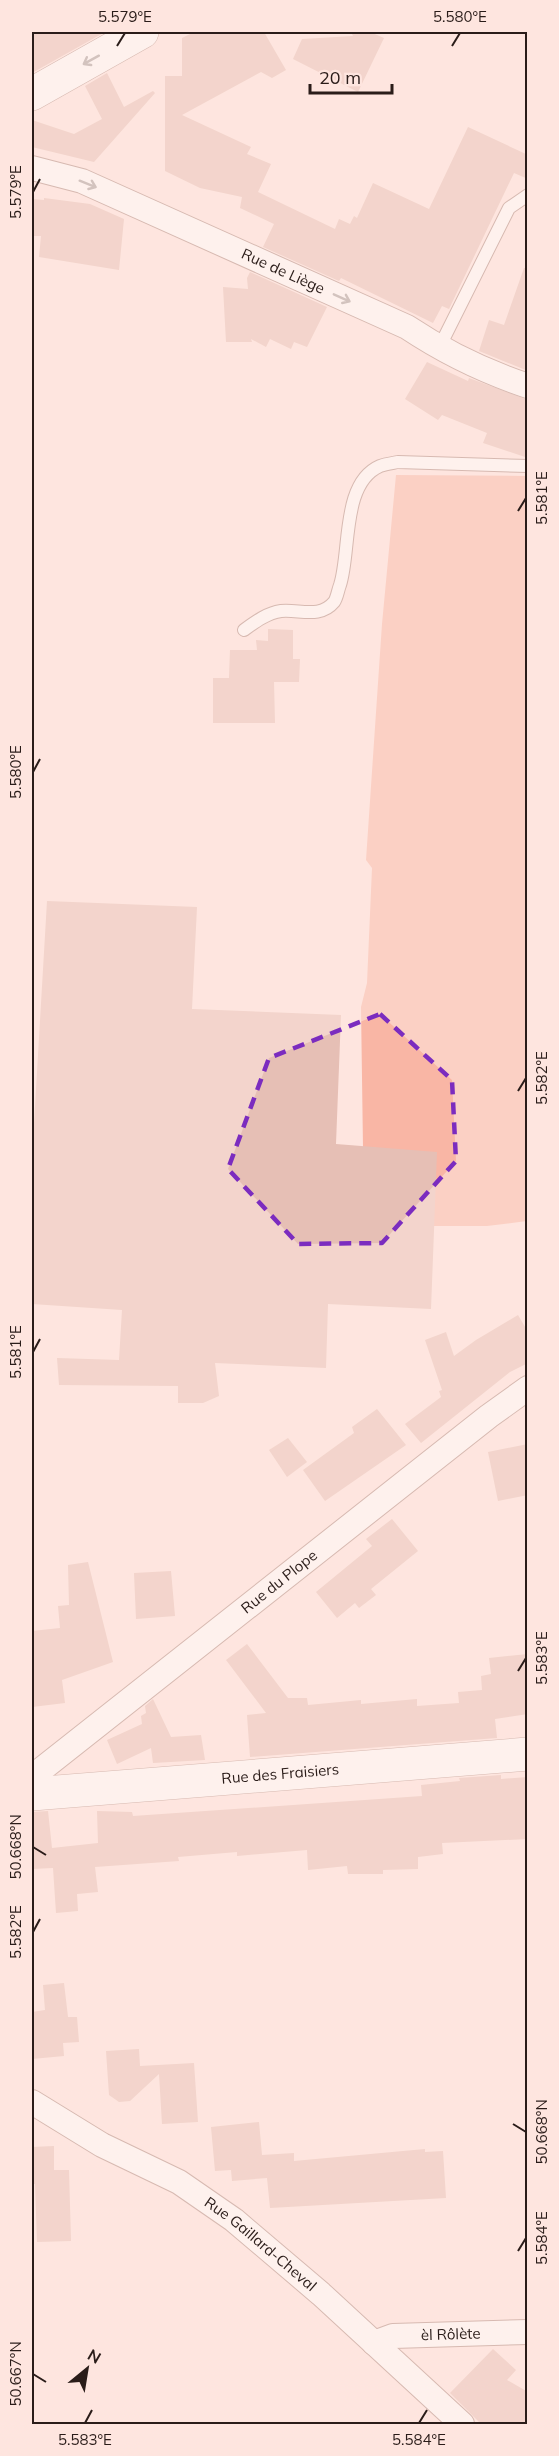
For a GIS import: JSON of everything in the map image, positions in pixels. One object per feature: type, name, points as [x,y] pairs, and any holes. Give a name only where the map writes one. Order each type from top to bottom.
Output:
[{"type":"street","points":[[32,94],[142,32]]},
{"type":"street","name":"Rue de Liège","points":[[32,168],[82,181],[162,216],[407,327],[439,348],[500,377],[528,386]]},
{"type":"street","name":"Rue du Plope","points":[[32,1777],[489,1416],[528,1388]]},
{"type":"street","name":"Rue des Fraisiers","points":[[32,1794],[528,1754]]},
{"type":"street","name":"Rue Gaillard-Cheval","points":[[32,2102],[102,2145],[179,2182],[234,2220],[462,2424]]},
{"type":"street","name":"èl Rôlète","points":[[374,2343],[393,2336],[528,2332]]},
{"type":"lane","points":[[439,348],[509,208],[528,195]]},
{"type":"lane","points":[[244,630],[262,617],[280,611],[311,613],[325,610],[335,601],[344,571],[349,520],[354,501],[360,483],[379,466],[398,462],[528,466]]},
{"type":"highlighted area","points":[[380,1014],[452,1080],[456,1161],[382,1243],[298,1244],[228,1169],[269,1058]]},
{"type":"shaded area","points":[[396,475],[527,476],[527,1221],[487,1226],[432,1226],[363,1148],[361,1007],[367,983],[372,868],[366,860],[382,624]]},
{"type":"building","points":[[32,32],[105,32],[32,73]]},
{"type":"building","points":[[194,32],[264,32],[286,70],[272,78],[261,72],[182,115],[251,147],[247,154],[271,164],[258,192],[335,229],[339,219],[350,224],[354,216],[357,218],[373,183],[429,209],[468,127],[528,155],[528,179],[514,173],[449,309],[442,306],[433,323],[341,278],[339,281],[263,247],[274,224],[240,208],[242,197],[200,188],[165,171],[165,76],[182,76],[182,38]]},
{"type":"building","points":[[351,32],[370,32],[384,38],[358,92],[293,59],[302,39],[353,36]]},
{"type":"building","points":[[107,73],[124,107],[153,91],[155,93],[94,162],[32,147],[32,120],[74,134],[102,119],[85,86]]},
{"type":"building","points":[[44,198],[90,204],[124,219],[119,270],[39,257],[41,236],[32,236],[32,199],[44,200]]},
{"type":"building","points":[[524,268],[528,268],[528,371],[479,351],[489,320],[504,325]]},
{"type":"building","points":[[250,272],[327,307],[307,347],[294,342],[291,349],[270,339],[266,347],[251,339],[252,342],[226,342],[223,287],[248,289],[247,278]]},
{"type":"building","points":[[427,362],[468,381],[469,378],[528,400],[528,458],[483,443],[487,433],[442,415],[438,420],[405,399]]},
{"type":"building","points":[[268,629],[293,630],[293,659],[300,659],[299,682],[274,682],[275,723],[213,723],[213,678],[229,678],[230,650],[257,650],[256,640],[268,641]]},
{"type":"building","points":[[47,901],[197,907],[192,1009],[341,1015],[336,1144],[437,1152],[431,1309],[328,1304],[326,1368],[215,1363],[219,1396],[203,1403],[178,1403],[178,1386],[59,1385],[57,1358],[119,1360],[122,1310],[32,1304],[32,1158]]},
{"type":"building","points":[[518,1315],[528,1332],[528,1363],[510,1372],[421,1443],[405,1424],[441,1397],[439,1391],[442,1390],[425,1340],[446,1332],[454,1356]]},
{"type":"building","points":[[377,1409],[406,1445],[325,1501],[303,1470],[354,1433],[352,1427]]},
{"type":"building","points":[[288,1438],[307,1462],[287,1477],[269,1450]]},
{"type":"building","points":[[528,1444],[528,1495],[498,1501],[488,1452]]},
{"type":"building","points":[[392,1519],[418,1551],[371,1589],[376,1595],[359,1608],[355,1603],[337,1618],[316,1592],[372,1546],[366,1539]]},
{"type":"building","points":[[88,1562],[113,1662],[62,1680],[65,1703],[32,1707],[32,1631],[60,1628],[58,1606],[69,1605],[68,1565]]},
{"type":"building","points":[[171,1571],[175,1616],[136,1619],[134,1573]]},
{"type":"building","points":[[247,1644],[288,1698],[307,1698],[308,1705],[361,1700],[361,1704],[417,1699],[417,1706],[459,1703],[458,1692],[482,1690],[481,1676],[491,1674],[489,1658],[528,1654],[528,1714],[495,1719],[497,1738],[250,1757],[247,1715],[266,1713],[226,1660]]},
{"type":"building","points":[[153,1699],[171,1737],[201,1735],[205,1760],[153,1763],[151,1748],[117,1764],[107,1740],[142,1724],[141,1716],[146,1713],[145,1706]]},
{"type":"building","points":[[501,1775],[501,1779],[528,1777],[528,1839],[442,1843],[443,1854],[418,1857],[418,1869],[383,1870],[383,1874],[348,1874],[347,1866],[308,1870],[307,1850],[237,1856],[237,1852],[178,1857],[179,1861],[95,1867],[98,1892],[77,1894],[78,1911],[56,1913],[53,1868],[32,1869],[32,1812],[48,1811],[52,1848],[98,1843],[97,1811],[132,1812],[133,1816],[422,1796],[421,1785],[460,1781],[459,1778]]},
{"type":"building","points":[[64,1983],[68,2017],[77,2017],[79,2042],[63,2043],[64,2056],[32,2059],[32,2012],[45,2010],[43,1985]]},
{"type":"building","points":[[139,2049],[140,2066],[194,2063],[198,2122],[162,2124],[159,2074],[130,2101],[119,2102],[109,2095],[106,2051]]},
{"type":"building","points":[[259,2122],[262,2155],[294,2153],[294,2161],[425,2149],[425,2152],[443,2151],[446,2198],[270,2208],[267,2178],[232,2181],[231,2170],[215,2171],[211,2127]]},
{"type":"building","points":[[54,2146],[54,2170],[69,2170],[71,2241],[37,2242],[35,2184],[32,2184],[32,2147]]},
{"type":"building","points":[[493,2349],[516,2370],[507,2380],[528,2392],[528,2424],[481,2424],[450,2393]]}]
